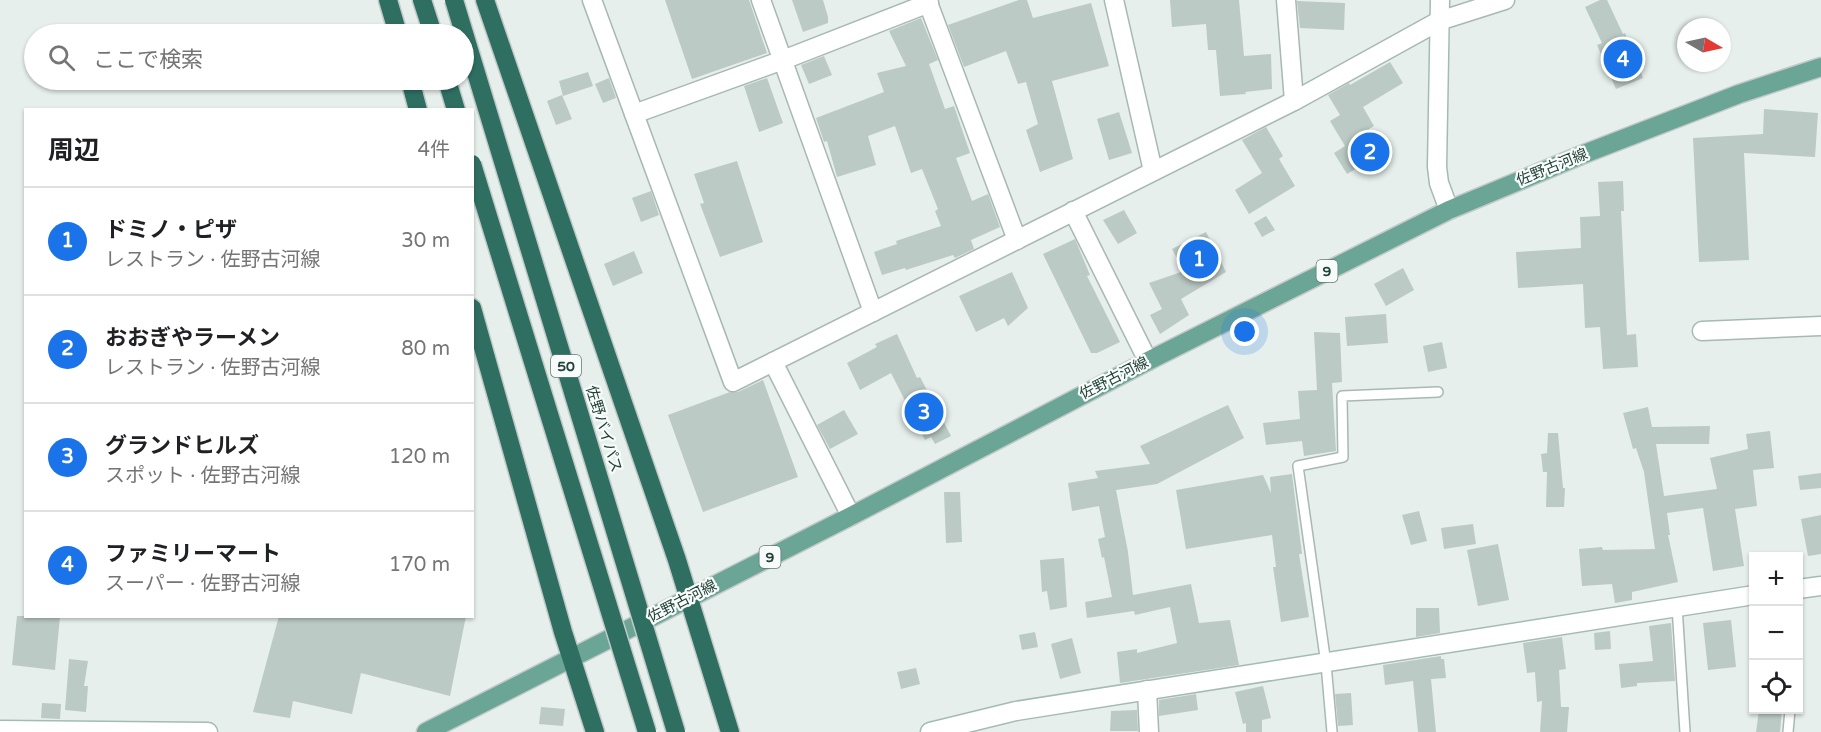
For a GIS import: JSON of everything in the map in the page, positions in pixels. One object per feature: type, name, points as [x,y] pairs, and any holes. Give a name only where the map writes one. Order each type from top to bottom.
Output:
[{"type":"highway","points":[[388,0],[395,24]]},
{"type":"highway","points":[[422,0],[430,24]]},
{"type":"highway","name":"佐野バイパス","points":[[454,0],[461,24]]},
{"type":"highway","points":[[485,0],[689,597],[730,732]]},
{"type":"highway","name":"佐野バイパス","points":[[474,66],[676,732]]},
{"type":"highway","points":[[413,90],[417,108]]},
{"type":"highway","points":[[450,90],[455,108]]},
{"type":"highway","name":"50","points":[[474,170],[647,732]]},
{"type":"highway","points":[[474,315],[571,658],[595,732]]},
{"type":"main road","name":"佐野古河線","points":[[426,732],[1148,361],[1449,210],[1739,94],[1821,67]]},
{"type":"street","points":[[592,0],[732,382],[1293,101],[1439,21],[1505,0]]},
{"type":"street","points":[[760,0],[873,312]]},
{"type":"street","points":[[1114,0],[1153,171]]},
{"type":"street","points":[[1286,0],[1293,101]]},
{"type":"street","points":[[1440,0],[1437,167],[1439,183],[1449,210]]},
{"type":"street","points":[[634,114],[783,60],[928,2],[1017,240]]},
{"type":"street","points":[[1073,211],[1148,361]]},
{"type":"street","points":[[1702,330],[1821,326]]},
{"type":"street","points":[[773,362],[850,516]]},
{"type":"street","points":[[1803,588],[1821,586]]},
{"type":"street","points":[[930,732],[1016,711],[1749,596]]},
{"type":"street","points":[[1147,690],[1149,732]]},
{"type":"street","points":[[0,730],[208,732]]},
{"type":"lane","points":[[1332,732],[1326,664],[1298,466],[1343,457],[1342,396],[1438,392]]},
{"type":"lane","points":[[1677,606],[1685,732]]},
{"type":"lane","points":[[1788,732],[1790,714]]},
{"type":"building","points":[[665,0],[749,0],[767,53],[692,79]]},
{"type":"building","points":[[792,0],[823,0],[828,23],[803,32]]},
{"type":"building","points":[[1019,0],[1027,0],[1033,18],[1091,3],[1109,66],[1052,81],[1073,159],[1040,172],[1026,130],[1038,124],[1026,82],[1018,84],[1006,51],[964,67],[948,25]]},
{"type":"building","points":[[1170,0],[1239,0],[1244,56],[1271,54],[1272,89],[1220,96],[1216,50],[1208,50],[1206,24],[1172,27]]},
{"type":"building","points":[[1600,0],[1607,0],[1623,34],[1625,33],[1643,78],[1616,89],[1597,45],[1602,43],[1585,7]]},
{"type":"building","points":[[1297,1],[1345,3],[1344,30],[1300,28]]},
{"type":"building","points":[[921,18],[938,60],[929,64],[945,109],[954,106],[970,153],[956,158],[972,201],[988,194],[1000,227],[971,240],[974,249],[955,258],[953,255],[882,275],[874,252],[897,244],[896,241],[941,226],[935,211],[938,209],[922,169],[911,173],[895,126],[868,136],[876,165],[837,177],[827,141],[824,142],[816,118],[884,92],[877,73],[906,66],[889,31]]},
{"type":"building","points":[[824,56],[832,75],[809,84],[801,65]]},
{"type":"building","points":[[1390,62],[1403,83],[1363,107],[1374,126],[1369,129],[1383,153],[1347,174],[1334,153],[1345,146],[1330,121],[1340,115],[1328,95]]},
{"type":"building","points":[[588,72],[593,86],[563,96],[559,81]]},
{"type":"building","points":[[609,78],[616,98],[603,103],[595,84]]},
{"type":"building","points":[[767,78],[783,123],[759,132],[744,86]]},
{"type":"building","points":[[562,95],[572,119],[556,125],[547,101]]},
{"type":"building","points":[[1764,109],[1818,113],[1815,157],[1744,153],[1749,260],[1699,262],[1693,138],[1763,134]]},
{"type":"building","points":[[1119,112],[1132,153],[1109,160],[1097,119]]},
{"type":"building","points":[[1266,127],[1283,156],[1279,159],[1295,186],[1249,214],[1235,190],[1262,173],[1242,140]]},
{"type":"building","points":[[737,161],[763,242],[720,257],[700,204],[704,203],[694,174]]},
{"type":"building","points":[[1623,181],[1624,211],[1621,211],[1627,335],[1636,334],[1638,367],[1603,369],[1600,327],[1585,328],[1583,284],[1518,288],[1516,252],[1581,248],[1580,217],[1600,216],[1598,182]]},
{"type":"building","points":[[651,191],[659,215],[641,222],[632,198]]},
{"type":"building","points":[[1124,210],[1137,233],[1118,244],[1103,220]]},
{"type":"building","points":[[1266,216],[1275,230],[1262,237],[1254,223]]},
{"type":"building","points":[[1206,232],[1226,272],[1181,299],[1189,315],[1160,334],[1150,315],[1162,309],[1149,283],[1184,271],[1172,249]]},
{"type":"building","points":[[1075,239],[1090,275],[1087,276],[1120,342],[1097,353],[1091,353],[1043,254]]},
{"type":"building","points":[[634,251],[643,273],[613,286],[604,264]]},
{"type":"building","points":[[1403,268],[1414,290],[1386,306],[1374,284]]},
{"type":"building","points":[[1012,272],[1028,308],[1008,326],[1004,318],[976,332],[959,296]]},
{"type":"building","points":[[1386,314],[1388,343],[1347,346],[1345,317]]},
{"type":"building","points":[[1314,332],[1340,333],[1342,382],[1332,383],[1336,451],[1304,456],[1302,441],[1266,445],[1263,423],[1300,419],[1298,391],[1317,390]]},
{"type":"building","points":[[897,334],[917,378],[920,377],[951,436],[935,444],[931,437],[925,440],[891,373],[860,390],[847,363],[877,347],[875,344]]},
{"type":"building","points":[[1442,342],[1447,368],[1428,372],[1423,346]]},
{"type":"building","points":[[763,380],[798,477],[703,512],[668,415],[730,392],[738,392]]},
{"type":"building","points":[[1228,405],[1244,438],[1157,484],[1116,490],[1128,552],[1133,595],[1191,584],[1199,623],[1230,620],[1239,665],[1120,683],[1117,652],[1137,649],[1137,653],[1177,643],[1170,607],[1135,615],[1134,611],[1087,618],[1085,602],[1112,597],[1098,539],[1105,537],[1099,506],[1072,511],[1068,483],[1098,478],[1095,471],[1150,464],[1140,446]]},
{"type":"building","points":[[1648,407],[1652,427],[1710,426],[1709,444],[1656,444],[1664,496],[1717,489],[1710,458],[1748,449],[1746,434],[1770,431],[1774,468],[1753,470],[1757,506],[1735,509],[1744,566],[1713,571],[1703,508],[1667,513],[1670,535],[1668,535],[1678,582],[1632,592],[1632,600],[1615,603],[1612,584],[1582,586],[1579,549],[1602,547],[1603,550],[1655,549],[1644,472],[1636,448],[1633,449],[1623,413]]},
{"type":"building","points":[[844,410],[858,434],[830,449],[817,425]]},
{"type":"building","points":[[1548,433],[1558,433],[1563,488],[1565,488],[1564,507],[1546,507],[1547,472],[1543,472],[1541,454],[1547,453]]},
{"type":"building","points":[[1821,473],[1821,488],[1800,490],[1798,476]]},
{"type":"building","points":[[1292,474],[1302,554],[1299,554],[1309,617],[1281,622],[1273,567],[1276,567],[1272,535],[1186,549],[1176,490],[1263,475],[1271,493],[1270,477]]},
{"type":"building","points":[[944,492],[960,492],[962,542],[946,543]]},
{"type":"building","points":[[1419,511],[1427,541],[1411,545],[1402,515]]},
{"type":"building","points":[[1821,515],[1821,554],[1808,556],[1801,519]]},
{"type":"building","points":[[1473,524],[1476,544],[1444,549],[1441,528]]},
{"type":"building","points":[[1498,544],[1509,600],[1478,606],[1467,550]]},
{"type":"building","points":[[1064,558],[1067,607],[1050,610],[1047,591],[1042,592],[1040,560]]},
{"type":"building","points":[[1416,608],[1439,608],[1440,633],[1416,637]]},
{"type":"building","points":[[17,616],[60,618],[55,670],[12,665]]},
{"type":"building","points":[[278,618],[466,618],[450,696],[361,673],[352,714],[293,701],[290,718],[253,712]]},
{"type":"building","points":[[1731,620],[1736,667],[1708,670],[1703,623]]},
{"type":"building","points":[[1671,623],[1675,681],[1637,683],[1637,686],[1621,688],[1619,664],[1653,661],[1649,626]]},
{"type":"building","points":[[1610,631],[1611,649],[1595,650],[1594,633]]},
{"type":"building","points":[[1035,632],[1038,647],[1022,650],[1019,635]]},
{"type":"building","points":[[1562,637],[1566,669],[1559,670],[1561,707],[1569,707],[1567,732],[1540,732],[1542,701],[1537,702],[1535,672],[1527,673],[1523,643]]},
{"type":"building","points":[[1072,638],[1081,673],[1060,679],[1051,644]]},
{"type":"building","points":[[1441,656],[1441,659],[1444,659],[1446,678],[1431,679],[1436,732],[1418,732],[1413,681],[1385,685],[1383,665]]},
{"type":"building","points":[[69,659],[88,661],[84,686],[88,686],[86,712],[65,710]]},
{"type":"building","points":[[916,668],[920,684],[901,689],[897,672]]},
{"type":"building","points":[[1263,686],[1271,718],[1262,720],[1262,732],[1246,732],[1246,723],[1243,724],[1235,692]]},
{"type":"building","points":[[1351,693],[1353,725],[1338,726],[1335,694]]},
{"type":"building","points":[[1196,694],[1198,710],[1159,716],[1159,700]]},
{"type":"building","points":[[42,703],[61,704],[60,719],[41,718]]},
{"type":"building","points":[[541,707],[565,709],[563,726],[539,724]]},
{"type":"building","points":[[1137,710],[1138,731],[1110,731],[1111,711]]},
{"type":"building","points":[[1758,714],[1782,714],[1780,732],[1756,732]]},
{"type":"place","name":"ファミリーマート","points":[[1623,59]]},
{"type":"place","name":"おおぎやラーメン","points":[[1370,152]]},
{"type":"place","name":"ドミノ・ピザ","points":[[1199,259]]},
{"type":"place","name":"グランドヒルズ","points":[[924,412]]}]
